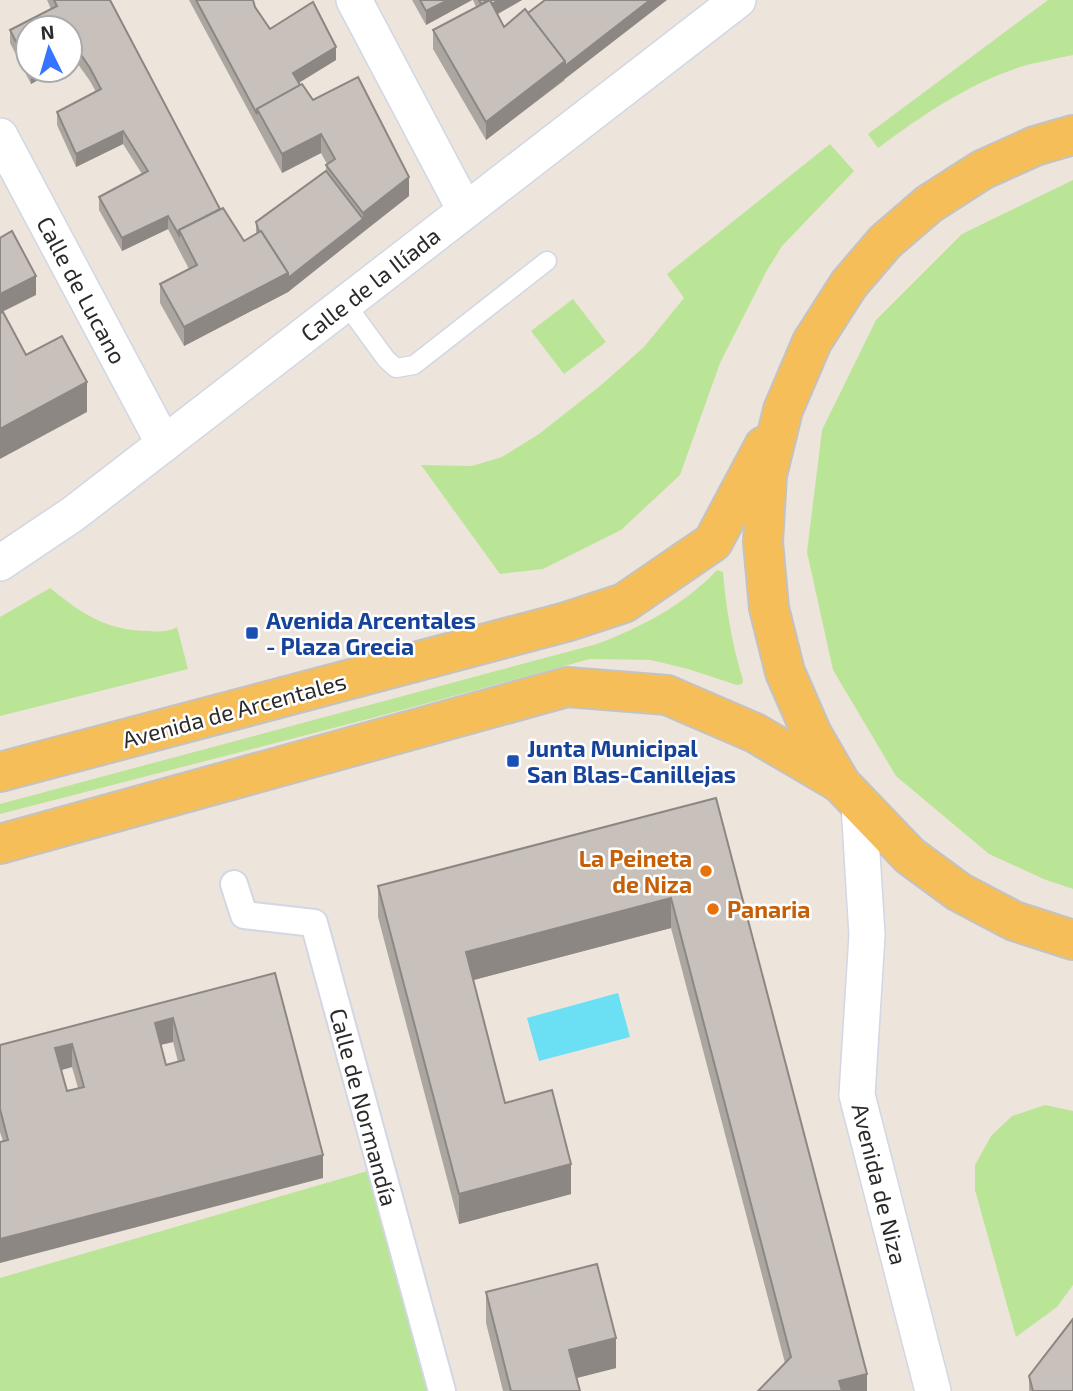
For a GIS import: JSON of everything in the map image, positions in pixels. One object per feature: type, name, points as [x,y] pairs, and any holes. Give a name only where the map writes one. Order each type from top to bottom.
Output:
[{"type":"main road","points":[[1073,135],[1035,146],[982,170],[929,204],[886,242],[849,284],[812,342],[783,410],[767,475],[763,542],[769,608],[785,673],[812,734],[850,794],[910,856],[959,892],[1014,921],[1073,940]]},
{"type":"main road","name":"Avenida de Arcentales","points":[[0,772],[566,622],[624,603],[713,542],[783,410]]},
{"type":"main road","points":[[0,844],[567,687],[667,695],[755,733],[850,794]]},
{"type":"street","points":[[354,0],[465,210]]},
{"type":"street","name":"Calle de la Ilíada","points":[[0,564],[73,514],[738,0]]},
{"type":"street","name":"Calle de Lucano","points":[[0,136],[164,444]]},
{"type":"street","name":"Avenida de Niza","points":[[850,794],[867,934],[857,1095],[933,1391]]},
{"type":"street","name":"Calle de Normandía","points":[[234,884],[244,915],[314,923],[442,1391]]},
{"type":"lane","points":[[346,304],[386,359],[396,368],[414,365],[547,261]]},
{"type":"green space","points":[[1048,0],[1073,0],[1073,55],[1020,67],[982,82],[928,113],[878,148],[868,134]]},
{"type":"green space","points":[[830,144],[854,171],[782,246],[766,272],[720,363],[680,475],[621,530],[543,569],[500,574],[421,465],[472,466],[502,457],[539,434],[644,347],[684,298],[667,274]]},
{"type":"green space","points":[[1073,180],[1073,889],[989,854],[896,776],[833,670],[807,552],[822,430],[876,320],[962,234]]},
{"type":"green space","points":[[573,299],[606,342],[564,374],[531,331]]},
{"type":"green space","points":[[717,570],[723,572],[730,626],[742,684],[737,685],[651,660],[590,659],[0,814],[0,804],[597,644],[661,614],[691,594]]},
{"type":"green space","points":[[50,588],[84,613],[121,628],[157,632],[177,627],[188,669],[0,716],[0,617]]},
{"type":"green space","points":[[1045,1105],[1073,1111],[1073,1285],[1057,1307],[1016,1337],[975,1190],[975,1165],[991,1136],[1012,1116]]},
{"type":"green space","points":[[371,1170],[431,1391],[0,1391],[0,1278]]},
{"type":"water","points":[[618,993],[630,1037],[539,1061],[527,1018]]},
{"type":"building","points":[[54,0],[110,0],[220,209],[179,230],[179,235],[168,216],[122,238],[99,197],[148,171],[123,131],[76,154],[57,112],[101,89],[84,59],[84,14],[41,14],[57,6]]},
{"type":"building","points":[[196,0],[253,0],[270,29],[313,2],[336,47],[293,73],[300,85],[257,109],[257,114]]},
{"type":"building","points":[[420,0],[448,0],[426,11]]},
{"type":"building","points":[[490,0],[504,27],[525,9],[565,61],[486,122],[433,30]]},
{"type":"building","points":[[545,0],[650,0],[565,66],[565,61],[528,13]]},
{"type":"building","points":[[358,77],[409,177],[363,213],[326,165],[335,159],[321,134],[282,154],[257,109],[302,84],[313,100]]},
{"type":"building","points":[[326,171],[363,219],[288,278],[288,273],[261,231],[259,232],[256,222]]},
{"type":"building","points":[[223,208],[244,241],[261,231],[288,273],[184,327],[160,284],[197,265],[179,230]]},
{"type":"building","points":[[12,231],[36,276],[0,294],[0,238]]},
{"type":"building","points":[[3,312],[26,355],[62,336],[87,382],[0,429],[0,313]]},
{"type":"building","points":[[716,798],[867,1374],[839,1381],[842,1391],[758,1391],[791,1357],[671,898],[466,952],[505,1103],[552,1090],[571,1164],[459,1194],[378,886]]},
{"type":"building","points":[[275,973],[323,1155],[0,1239],[0,1142],[8,1140],[0,1109],[0,1045]],"holes":[[[173,1018],[184,1060],[166,1065],[155,1023]],[[72,1044],[84,1087],[67,1091],[55,1048]]]},
{"type":"building","points":[[597,1264],[616,1338],[569,1350],[580,1391],[511,1391],[486,1292]]},
{"type":"building","points":[[1073,1319],[1073,1391],[1033,1391],[1029,1376]]},
{"type":"place","name":"Avenida Arcentales - Plaza Grecia","points":[[252,633]]},
{"type":"place","name":"Junta Municipal San Blas-Canillejas","points":[[513,761]]},
{"type":"place","name":"La Peineta de Niza","points":[[706,871]]},
{"type":"place","name":"Panaria","points":[[713,909]]}]
